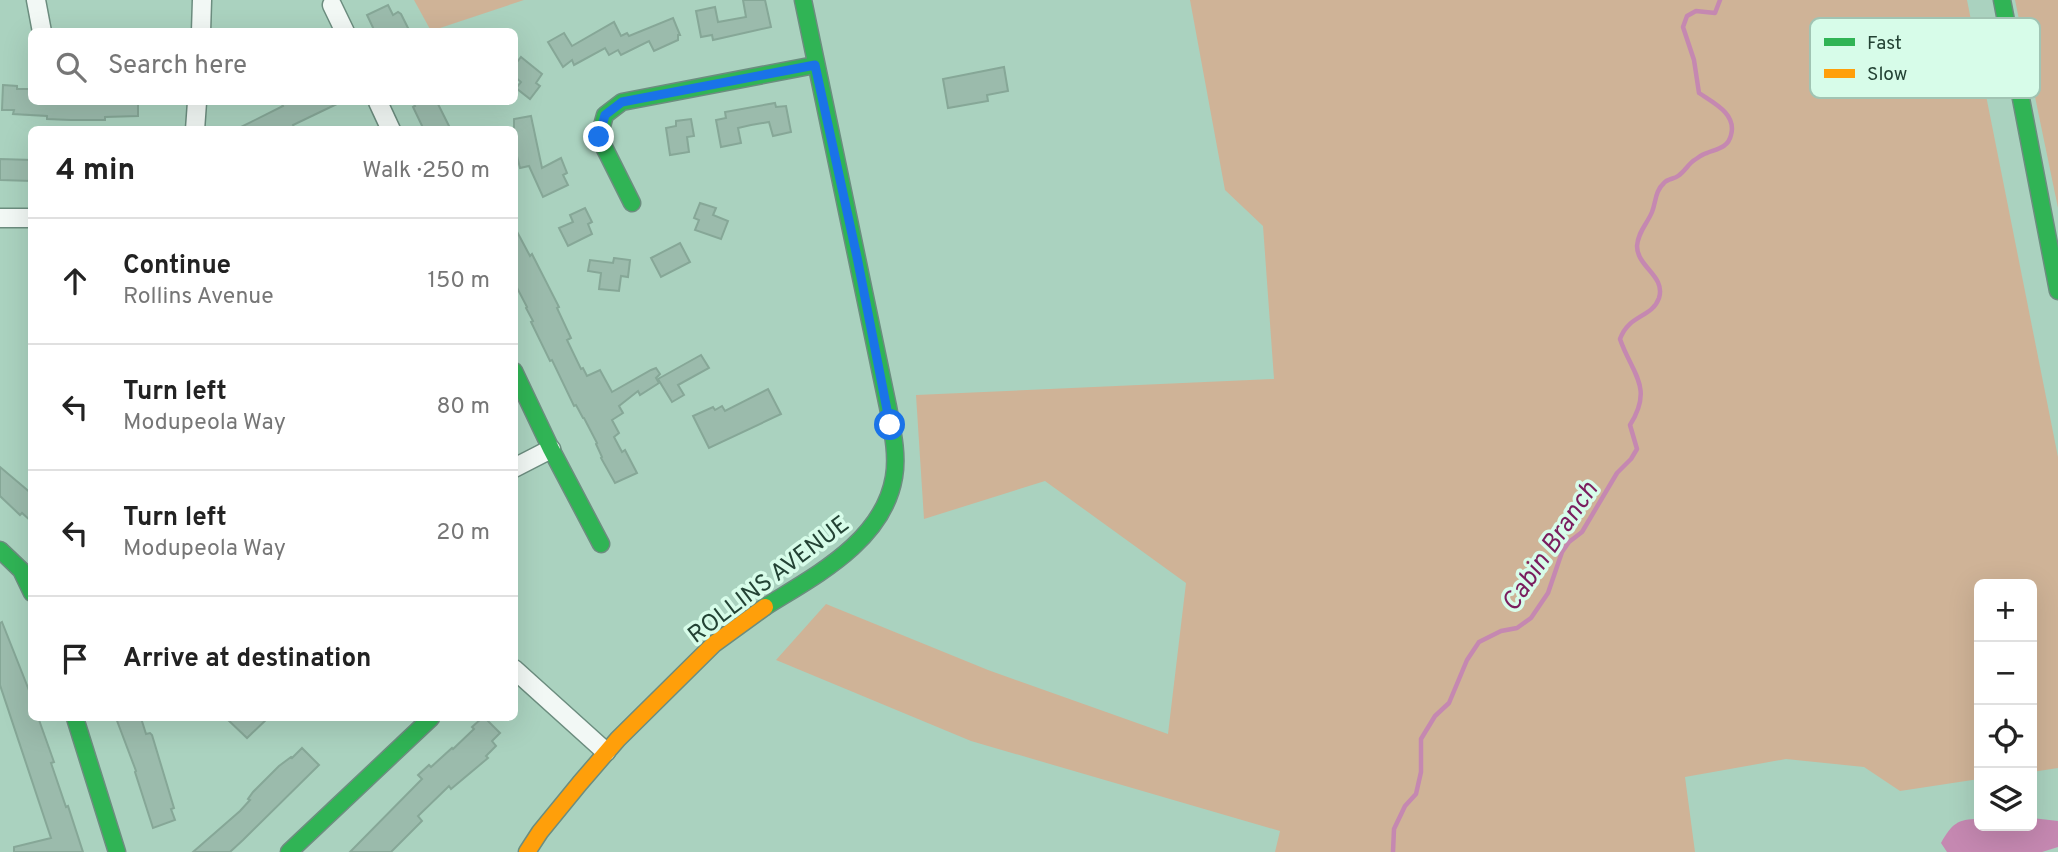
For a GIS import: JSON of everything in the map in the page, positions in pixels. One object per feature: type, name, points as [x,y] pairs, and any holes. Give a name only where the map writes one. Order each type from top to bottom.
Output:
[{"type":"street","points":[[36,0],[41,28]]},
{"type":"street","points":[[201,28],[202,0]]},
{"type":"street","name":"ROLLINS AVENUE","points":[[527,852],[547,823],[606,752],[720,638],[856,545],[879,518],[892,490],[895,464],[890,425],[803,0]]},
{"type":"street","points":[[2002,0],[2005,18]]},
{"type":"street","points":[[332,5],[343,28]]},
{"type":"street","points":[[632,203],[599,137],[605,115],[622,102],[815,65]]},
{"type":"street","points":[[2021,98],[2058,291]]},
{"type":"street","points":[[195,126],[197,105]]},
{"type":"street","points":[[379,105],[384,126]]},
{"type":"street","points":[[0,218],[28,218]]},
{"type":"street","points":[[518,379],[601,544]]},
{"type":"street","points":[[518,466],[551,449]]},
{"type":"street","points":[[0,550],[21,570],[28,585]]},
{"type":"street","points":[[518,673],[606,752]]},
{"type":"street","points":[[76,721],[117,852]]},
{"type":"street","points":[[289,852],[428,721]]},
{"type":"shaded area","points":[[414,0],[524,0],[440,28],[429,28]]},
{"type":"shaded area","points":[[1190,0],[1967,0],[1971,18],[1810,18],[1810,98],[1987,98],[2058,457],[2058,768],[2037,771],[2037,579],[1974,579],[1974,780],[1900,791],[1864,767],[1786,759],[1685,777],[1695,852],[1275,852],[1280,831],[971,741],[776,660],[826,604],[988,670],[1168,734],[1186,583],[1045,481],[924,519],[916,395],[1274,379],[1263,226],[1225,190]]},
{"type":"shaded area","points":[[2015,0],[2058,0],[2058,208],[2035,98],[2040,98],[2040,18],[2019,18]]},
{"type":"shaded area","points":[[1974,819],[1974,831],[2037,831],[2037,819],[2058,821],[2058,847],[2042,852],[1947,852],[1941,843],[1952,827],[1965,820]]},
{"type":"building","points":[[743,0],[765,0],[771,27],[713,40],[712,35],[701,37],[696,11],[715,7],[718,22],[746,17]]},
{"type":"building","points":[[388,5],[393,15],[398,12],[401,14],[408,28],[373,28],[367,15]]},
{"type":"building","points":[[673,18],[680,35],[678,40],[654,51],[649,41],[621,55],[618,50],[609,55],[605,48],[574,65],[572,60],[563,67],[548,42],[564,33],[572,46],[614,22],[621,36],[627,33],[629,36]]},
{"type":"building","points":[[521,57],[542,74],[536,83],[540,86],[530,99],[518,90],[521,82],[518,79],[518,61]]},
{"type":"building","points":[[1004,67],[1008,91],[987,95],[988,101],[948,108],[943,79]]},
{"type":"building","points":[[3,85],[28,89],[28,105],[138,105],[138,116],[105,117],[105,120],[47,119],[47,116],[13,114],[14,110],[2,110]]},
{"type":"building","points":[[775,103],[776,107],[786,106],[791,132],[773,136],[769,122],[751,125],[738,128],[741,143],[721,147],[716,120],[726,118],[725,112]]},
{"type":"building","points":[[335,105],[293,126],[243,126],[283,106]]},
{"type":"building","points":[[438,105],[449,126],[422,126],[413,107]]},
{"type":"building","points":[[531,116],[542,168],[561,158],[567,173],[563,175],[568,185],[543,197],[529,166],[520,168],[518,126],[514,126],[514,119]]},
{"type":"building","points":[[691,119],[694,136],[687,137],[689,152],[670,155],[666,128],[676,126],[676,121]]},
{"type":"building","points":[[0,159],[28,160],[28,181],[0,180]]},
{"type":"building","points":[[700,203],[716,208],[713,215],[728,221],[721,239],[695,230],[699,220],[694,218]]},
{"type":"building","points":[[585,208],[592,222],[588,224],[592,234],[568,246],[559,228],[573,222],[570,215]]},
{"type":"building","points":[[518,234],[530,256],[532,254],[559,307],[557,308],[571,338],[567,340],[587,376],[600,370],[612,392],[656,368],[660,374],[656,378],[659,383],[640,395],[638,391],[619,406],[623,413],[612,420],[619,433],[614,437],[622,452],[625,450],[637,473],[615,483],[584,418],[576,405],[574,406],[552,360],[550,361],[531,322],[533,321],[518,290]]},
{"type":"building","points":[[680,243],[690,262],[661,277],[651,258]]},
{"type":"building","points":[[614,258],[630,260],[628,277],[621,276],[619,291],[599,289],[601,273],[588,271],[590,260],[613,263]]},
{"type":"building","points":[[701,355],[709,368],[678,385],[684,395],[672,402],[658,379]]},
{"type":"building","points":[[768,389],[781,414],[709,448],[693,416],[713,407],[715,410],[722,406],[725,411]]},
{"type":"building","points":[[0,467],[28,491],[28,518],[22,513],[20,515],[0,496]]},
{"type":"building","points":[[2,622],[28,688],[28,721],[39,721],[54,762],[51,763],[83,852],[14,852],[14,847],[51,838],[0,685]]},
{"type":"building","points":[[117,721],[142,721],[146,734],[152,735],[174,808],[171,809],[175,820],[153,828]]},
{"type":"building","points":[[229,721],[265,721],[247,738]]},
{"type":"building","points":[[479,721],[488,721],[500,733],[492,741],[496,746],[486,756],[488,758],[451,789],[449,786],[418,816],[422,821],[391,852],[350,852],[422,779],[418,775],[453,749],[474,729],[472,727]]},
{"type":"building","points":[[302,748],[319,765],[243,840],[230,852],[193,852],[240,811],[253,792],[279,766]]},
{"type":"waterway","name":"Cabin Branch","points":[[1393,852],[1394,829],[1405,806],[1416,794],[1421,772],[1421,739],[1435,716],[1449,703],[1467,660],[1479,642],[1501,631],[1517,628],[1531,618],[1548,593],[1562,552],[1569,542],[1582,532],[1617,473],[1637,449],[1630,425],[1637,412],[1641,390],[1620,339],[1634,320],[1656,304],[1660,290],[1655,277],[1641,260],[1637,246],[1661,186],[1700,156],[1718,149],[1730,139],[1732,128],[1727,115],[1699,93],[1694,60],[1683,27],[1687,16],[1696,11],[1715,13],[1720,0]]},
{"type":"traffic: fast","points":[[765,607],[844,555],[861,539],[887,500],[895,468],[888,407],[803,0]]},
{"type":"traffic: fast","points":[[2002,0],[2005,18]]},
{"type":"traffic: fast","points":[[632,203],[599,137],[605,115],[622,102],[815,65]]},
{"type":"traffic: fast","points":[[2021,98],[2058,291]]},
{"type":"traffic: fast","points":[[518,379],[601,544]]},
{"type":"traffic: fast","points":[[0,550],[21,570],[28,585]]},
{"type":"traffic: fast","points":[[76,721],[117,852]]},
{"type":"traffic: fast","points":[[289,852],[428,721]]},
{"type":"traffic: slow","points":[[527,852],[540,832],[618,739],[714,644],[765,607]]},
{"type":"route","points":[[599,137],[605,115],[622,102],[815,65],[890,425]]}]
